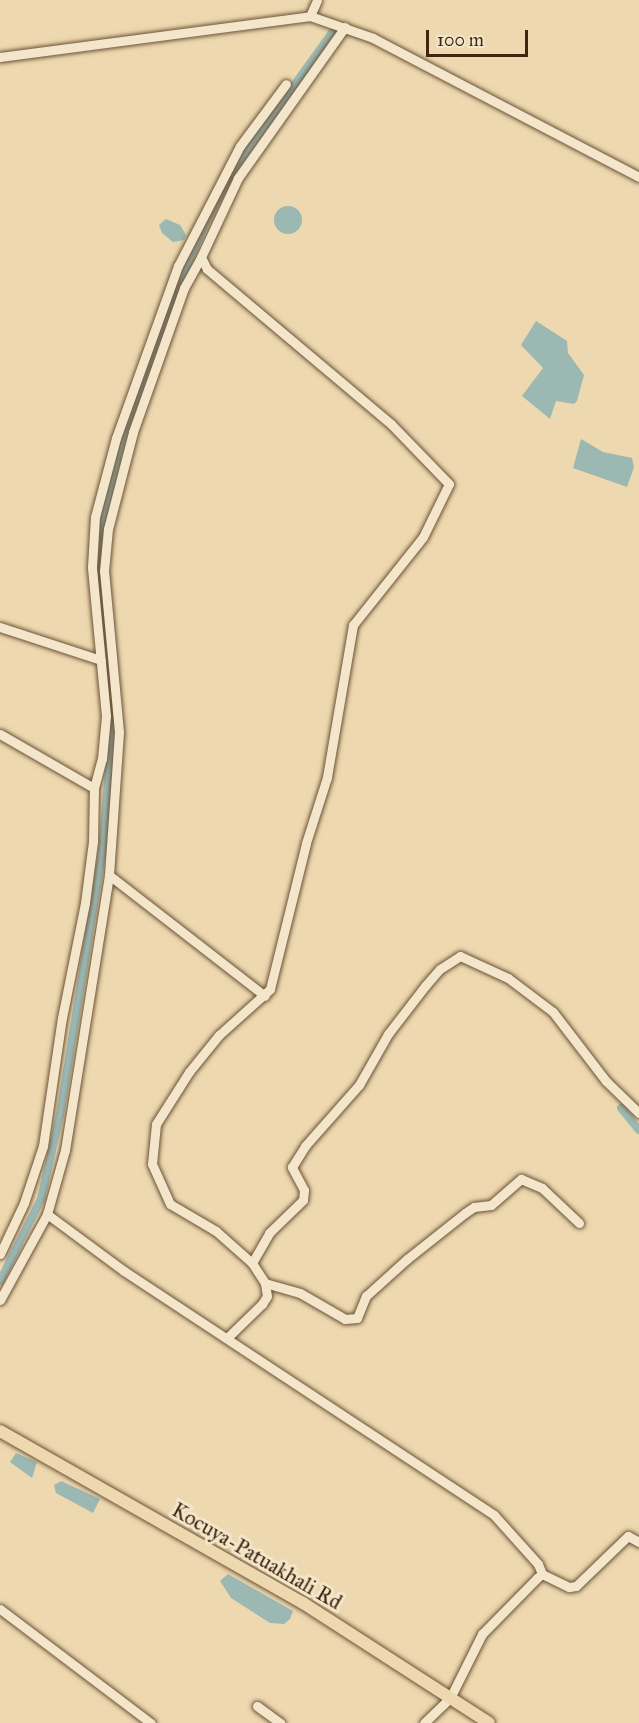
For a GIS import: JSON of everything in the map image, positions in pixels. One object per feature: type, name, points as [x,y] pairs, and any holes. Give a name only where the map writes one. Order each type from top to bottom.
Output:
[{"type":"main road","name":"Kocuya-Patuakhali Rd","points":[[0,1431],[303,1604],[489,1723]]},
{"type":"street","points":[[310,16],[317,0]]},
{"type":"street","points":[[0,57],[310,16],[373,38],[639,177]]},
{"type":"street","points":[[0,1300],[47,1214],[71,1126],[109,875],[119,724],[104,571],[108,529],[133,432],[184,288],[238,178],[345,27]]},
{"type":"street","points":[[0,1254],[37,1170],[49,1117],[55,1059],[85,903],[93,841],[94,788],[102,759],[106,716],[92,540],[116,438],[150,335],[200,216],[240,146],[286,84]]},
{"type":"street","points":[[201,257],[207,269],[391,424],[449,484],[423,537],[354,625],[327,777],[306,843],[270,989],[265,996],[219,1035],[170,1099],[156,1124],[152,1164],[170,1204],[216,1231],[252,1263],[265,1283],[267,1296],[262,1304],[227,1338]]},
{"type":"street","points":[[0,627],[101,660]]},
{"type":"street","points":[[0,734],[94,788]]},
{"type":"street","points":[[109,875],[265,996]]},
{"type":"street","points":[[252,1263],[269,1233],[303,1200],[304,1190],[292,1167],[305,1146],[359,1085],[388,1034],[425,986],[440,969],[460,956],[508,978],[553,1012],[606,1082],[639,1113]]},
{"type":"street","points":[[265,1283],[300,1293],[345,1319],[357,1318],[366,1296],[407,1259],[465,1213],[474,1207],[491,1205],[521,1179],[542,1188],[579,1223]]},
{"type":"street","points":[[47,1214],[227,1338],[494,1515],[538,1564],[542,1574],[569,1587],[576,1586],[628,1536],[639,1542]]},
{"type":"street","points":[[424,1723],[450,1698],[473,1646],[542,1574]]},
{"type":"street","points":[[0,1608],[151,1723]]},
{"type":"street","points":[[257,1706],[280,1723]]},
{"type":"water","points":[[288,206],[298,210],[302,220],[298,230],[288,234],[278,230],[274,220],[278,210]]},
{"type":"water","points":[[166,219],[180,225],[186,235],[184,240],[173,242],[162,233],[159,225]]},
{"type":"water","points":[[536,321],[567,341],[568,353],[584,375],[577,401],[574,404],[556,401],[550,419],[522,396],[543,368],[521,345]]},
{"type":"water","points":[[581,439],[603,452],[632,458],[634,467],[627,487],[573,468]]},
{"type":"water","points":[[16,1453],[37,1462],[32,1478],[10,1462]]},
{"type":"water","points":[[61,1481],[100,1499],[93,1513],[56,1493],[54,1485]]},
{"type":"water","points":[[228,1574],[293,1611],[290,1619],[284,1624],[270,1623],[231,1598],[220,1581]]},
{"type":"waterway","points":[[106,642],[98,571],[105,508],[123,437],[170,306],[205,223],[234,169],[334,30]]},
{"type":"waterway","points":[[0,1281],[41,1199],[60,1115],[102,853],[111,745],[108,657]]},
{"type":"waterway","points":[[621,1108],[639,1130]]}]
